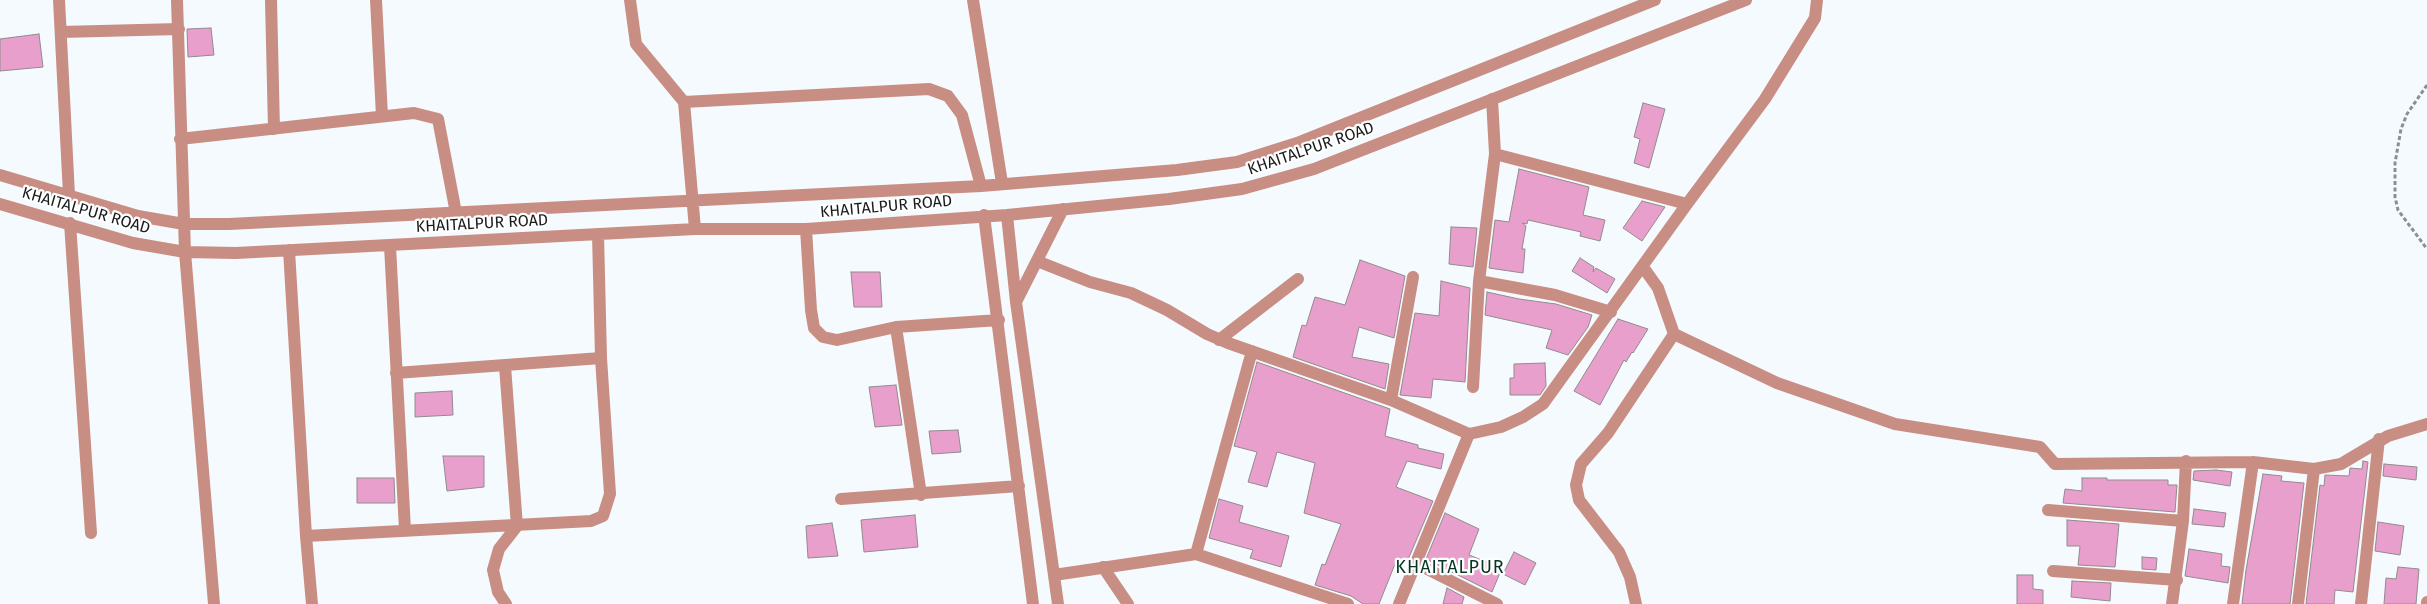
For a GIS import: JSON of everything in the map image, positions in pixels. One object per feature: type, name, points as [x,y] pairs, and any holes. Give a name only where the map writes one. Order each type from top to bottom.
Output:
[{"type":"street","points":[[59,0],[69,196]]},
{"type":"street","points":[[178,0],[180,139],[185,252],[214,604]]},
{"type":"street","points":[[271,0],[274,128]]},
{"type":"street","points":[[376,0],[382,116]]},
{"type":"street","points":[[630,0],[636,44],[684,102],[695,228]]},
{"type":"street","points":[[973,0],[1002,183]]},
{"type":"street","name":"KHAITALPUR ROAD","points":[[0,175],[138,216],[184,224],[229,224],[981,186],[1177,170],[1237,162],[1297,144],[1655,0]]},
{"type":"street","name":"KHAITALPUR ROAD","points":[[0,204],[133,243],[185,252],[236,253],[695,228],[806,229],[984,215],[1008,215],[1169,199],[1242,189],[1314,169],[1746,0]]},
{"type":"street","points":[[1037,261],[1090,282],[1131,293],[1220,340],[1391,400],[1469,434],[1501,427],[1523,418],[1543,404],[1765,99],[1815,18],[1817,0]]},
{"type":"street","points":[[62,32],[178,28]]},
{"type":"street","points":[[684,102],[929,89],[948,96],[962,115],[981,186]]},
{"type":"street","points":[[1473,387],[1479,281],[1495,154],[1492,99]]},
{"type":"street","points":[[180,139],[414,113],[438,119],[456,213]]},
{"type":"street","points":[[1495,154],[1687,204]]},
{"type":"street","points":[[1016,302],[1063,209]]},
{"type":"street","points":[[984,215],[999,320],[1033,604]]},
{"type":"street","points":[[1008,215],[1016,302],[1058,604]]},
{"type":"street","points":[[70,223],[91,533]]},
{"type":"street","points":[[806,229],[811,310],[814,328],[823,337],[837,340],[896,327],[999,320]]},
{"type":"street","points":[[306,536],[517,526],[591,521],[603,516],[610,494],[601,358],[598,234]]},
{"type":"street","points":[[390,246],[405,530]]},
{"type":"street","points":[[289,250],[306,536],[312,604]]},
{"type":"street","points":[[1643,267],[1658,288],[1674,334],[1777,383],[1895,424],[2040,447],[2055,464],[2186,461],[2253,462],[2314,469],[2342,464],[2379,440],[2427,424]]},
{"type":"street","points":[[1391,400],[1413,277]]},
{"type":"street","points":[[1220,340],[1298,279]]},
{"type":"street","points":[[1479,281],[1555,296],[1611,312]]},
{"type":"street","points":[[896,327],[921,495]]},
{"type":"street","points":[[1636,604],[1630,577],[1619,552],[1579,500],[1576,485],[1581,464],[1608,433],[1674,334]]},
{"type":"street","points":[[1196,554],[1252,351]]},
{"type":"street","points":[[396,373],[601,358]]},
{"type":"street","points":[[505,366],[517,526],[499,549],[493,570],[498,592],[506,604]]},
{"type":"street","points":[[1399,604],[1469,434]]},
{"type":"street","points":[[2361,604],[2379,440]]},
{"type":"street","points":[[2172,604],[2177,580],[2183,520],[2186,461]]},
{"type":"street","points":[[2233,604],[2253,462]]},
{"type":"street","points":[[2298,604],[2314,469]]},
{"type":"street","points":[[841,498],[921,495],[1019,486]]},
{"type":"street","points":[[2048,510],[2183,520]]},
{"type":"street","points":[[1054,575],[1196,554],[1348,604]]},
{"type":"street","points":[[1416,564],[1497,604]]},
{"type":"street","points":[[1103,568],[1128,604]]},
{"type":"street","points":[[2053,570],[2177,580]]},
{"type":"street","points":[[1054,575],[1065,604]]},
{"type":"path","points":[[2427,85],[2406,114],[2400,128],[2395,163],[2395,197],[2398,210],[2427,249]]},
{"type":"building","points":[[211,28],[214,55],[188,57],[187,29]]},
{"type":"building","points":[[39,34],[43,67],[0,71],[0,39]]},
{"type":"building","points":[[1643,103],[1665,109],[1649,168],[1634,163],[1640,139],[1634,137]]},
{"type":"building","points":[[1519,169],[1589,187],[1583,215],[1605,220],[1600,241],[1580,236],[1581,232],[1528,220],[1527,224],[1522,223],[1526,226],[1522,249],[1525,249],[1523,273],[1489,268],[1495,220],[1509,222]]},
{"type":"building","points":[[1642,201],[1665,207],[1642,241],[1623,228]]},
{"type":"building","points":[[1451,227],[1477,228],[1473,267],[1449,264]]},
{"type":"building","points":[[1580,258],[1594,267],[1593,272],[1596,268],[1615,279],[1607,293],[1572,271]]},
{"type":"building","points":[[1360,260],[1405,276],[1394,338],[1359,327],[1352,357],[1389,364],[1385,389],[1293,357],[1302,325],[1306,326],[1315,297],[1345,305]]},
{"type":"building","points":[[851,272],[880,272],[882,307],[854,307]]},
{"type":"building","points":[[1441,281],[1470,288],[1465,382],[1433,379],[1431,398],[1400,395],[1415,313],[1439,316]]},
{"type":"building","points":[[1487,292],[1556,304],[1592,315],[1588,327],[1568,355],[1546,348],[1552,330],[1485,315]]},
{"type":"building","points":[[1618,319],[1648,329],[1633,353],[1626,362],[1624,360],[1600,405],[1574,391]]},
{"type":"building","points":[[1257,362],[1390,409],[1385,436],[1418,445],[1418,448],[1444,454],[1441,469],[1407,461],[1396,487],[1433,501],[1407,562],[1397,559],[1379,604],[1363,604],[1351,596],[1315,585],[1322,564],[1325,565],[1341,524],[1304,513],[1315,463],[1277,452],[1267,487],[1248,482],[1257,452],[1234,446]]},
{"type":"building","points":[[1545,363],[1546,386],[1540,395],[1510,395],[1510,378],[1514,378],[1514,364]]},
{"type":"building","points":[[896,385],[902,425],[875,427],[869,387]]},
{"type":"building","points":[[452,391],[453,415],[415,417],[415,393]]},
{"type":"building","points":[[958,430],[961,452],[932,454],[929,431]]},
{"type":"building","points":[[443,456],[484,456],[484,487],[447,491]]},
{"type":"building","points":[[2363,461],[2368,462],[2353,592],[2335,590],[2334,604],[2306,604],[2320,485],[2324,486],[2325,475],[2349,476],[2350,468],[2362,469]]},
{"type":"building","points":[[2384,464],[2417,467],[2416,480],[2383,476]]},
{"type":"building","points":[[2216,470],[2232,472],[2230,486],[2193,480],[2194,471]]},
{"type":"building","points":[[2263,474],[2282,476],[2281,481],[2304,483],[2290,604],[2242,604]]},
{"type":"building","points":[[357,478],[394,478],[395,503],[357,503]]},
{"type":"building","points":[[2082,478],[2168,480],[2168,485],[2177,485],[2175,512],[2063,503],[2065,489],[2082,491]]},
{"type":"building","points":[[1219,499],[1243,506],[1239,522],[1289,536],[1281,567],[1250,558],[1253,550],[1209,538]]},
{"type":"building","points":[[2194,509],[2226,513],[2224,527],[2192,524]]},
{"type":"building","points":[[1445,513],[1479,529],[1469,555],[1502,568],[1492,592],[1426,559]]},
{"type":"building","points":[[915,515],[918,547],[864,552],[861,520]]},
{"type":"building","points":[[2067,520],[2119,524],[2115,567],[2078,565],[2080,546],[2067,546]]},
{"type":"building","points":[[2378,522],[2404,526],[2400,555],[2375,551]]},
{"type":"building","points":[[832,523],[838,556],[808,558],[806,526]]},
{"type":"building","points":[[2189,549],[2222,554],[2221,566],[2230,567],[2228,583],[2185,576]]},
{"type":"building","points":[[1514,552],[1536,563],[1525,585],[1503,574]]},
{"type":"building","points":[[2142,557],[2157,558],[2156,570],[2142,569]]},
{"type":"building","points":[[2398,567],[2419,569],[2416,604],[2384,604],[2386,578],[2396,579]]},
{"type":"building","points":[[2017,575],[2033,575],[2033,589],[2043,590],[2043,604],[2017,604]]},
{"type":"building","points":[[2072,581],[2111,583],[2110,601],[2071,597]]},
{"type":"building","points":[[1447,588],[1464,597],[1462,604],[1443,604]]},
{"type":"district","name":"KHAITALPUR","points":[[1450,568]]}]
